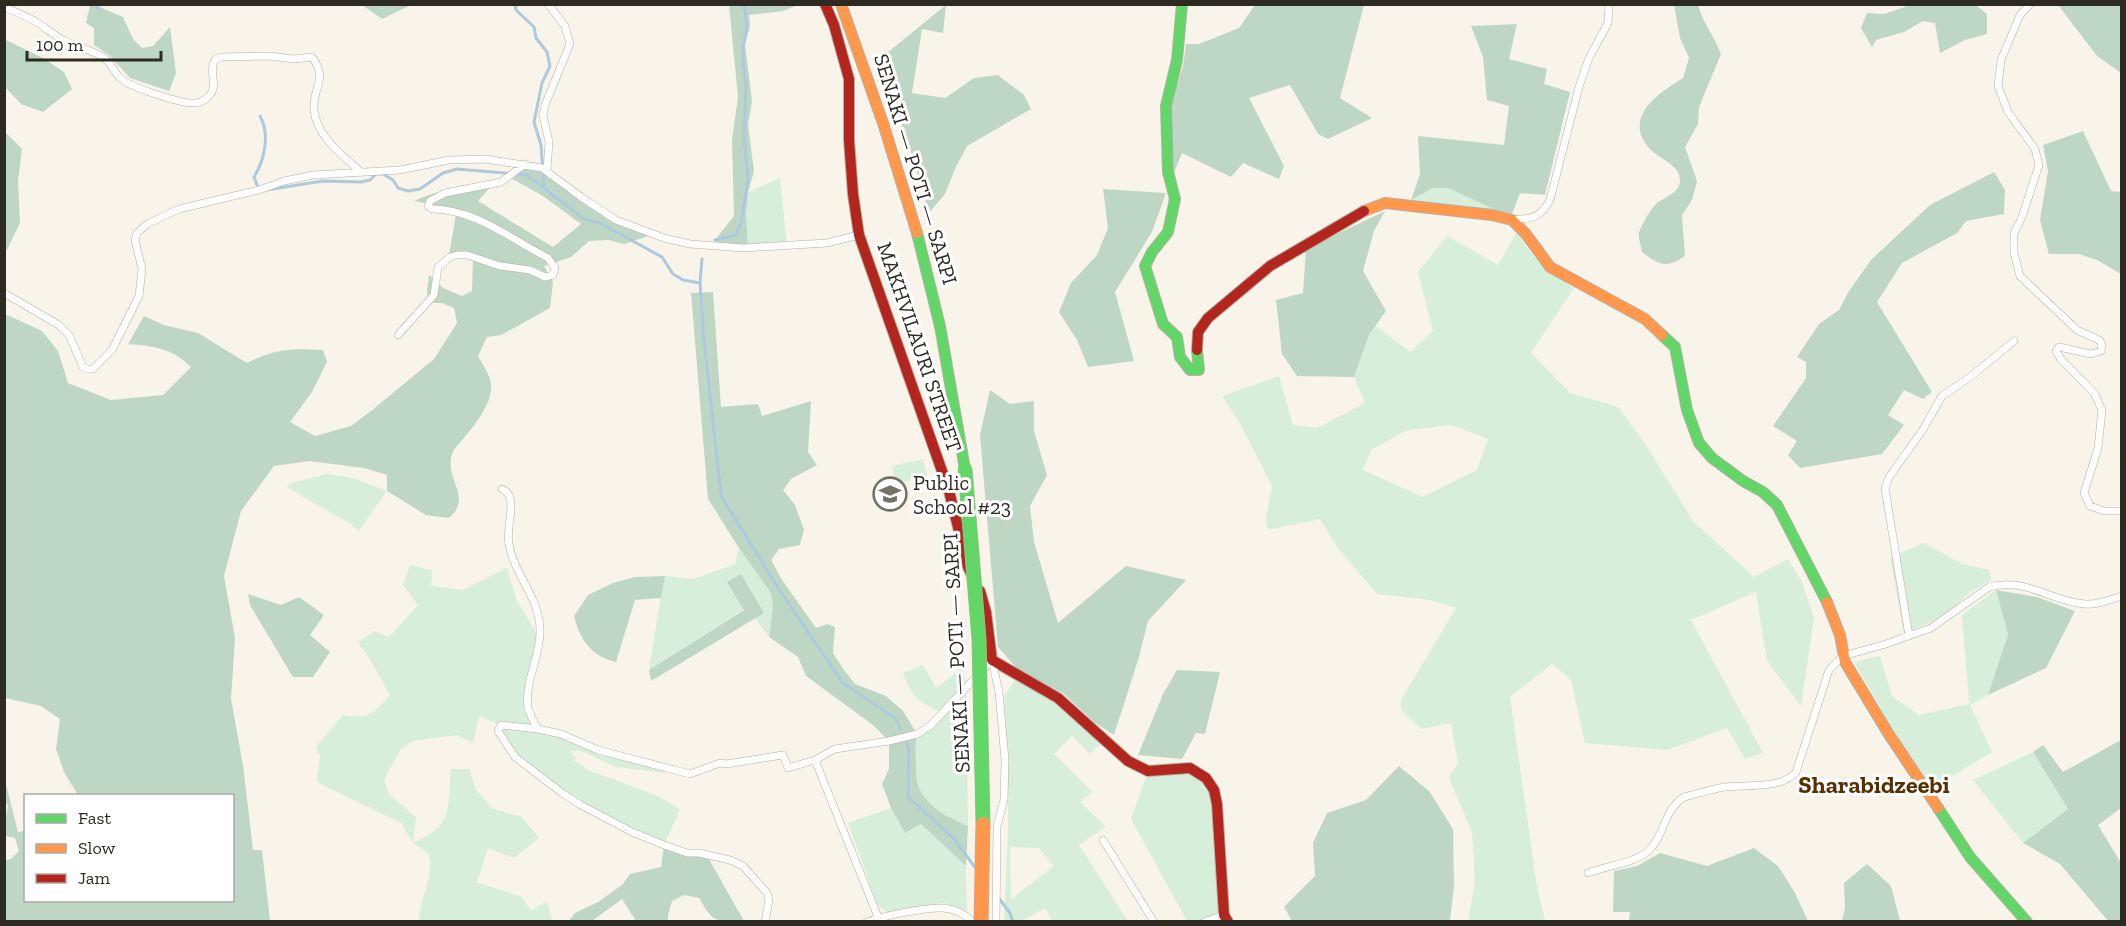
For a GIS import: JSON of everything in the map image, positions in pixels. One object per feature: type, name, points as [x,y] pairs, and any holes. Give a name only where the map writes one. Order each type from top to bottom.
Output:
[{"type":"main road","name":"MAKHVILAURI STREET","points":[[825,4],[834,25],[849,79],[849,140],[859,235],[949,491],[968,567],[979,588],[986,612],[992,660]]},
{"type":"main road","name":"SENAKI — POTI — SARPI","points":[[842,4],[870,82],[920,243],[944,345],[964,470],[973,537],[980,638],[984,817],[981,921]]},
{"type":"main road","points":[[1182,4],[1177,60],[1166,106],[1168,172],[1175,199],[1168,232],[1152,252],[1145,267],[1163,324],[1177,337],[1180,357],[1190,370],[1198,370],[1198,332],[1208,318],[1270,266],[1365,211],[1385,203],[1492,215],[1512,220],[1526,234],[1550,267],[1645,319],[1676,347],[1687,410],[1699,443],[1712,458],[1743,481],[1764,492],[1777,505],[1825,597],[1840,635],[1845,662],[1888,733],[1970,857],[2027,921]]},
{"type":"main road","points":[[992,660],[1059,699],[1128,761],[1148,771],[1190,768],[1206,778],[1214,790],[1217,804],[1226,918]]},
{"type":"street","points":[[547,170],[549,142],[543,115],[570,44],[565,26],[548,4]]},
{"type":"street","points":[[1512,220],[1534,218],[1543,212],[1550,200],[1579,87],[1589,58],[1608,23],[1609,4]]},
{"type":"street","points":[[2030,4],[2020,15],[2001,60],[1998,86],[2008,112],[2035,149],[2039,165],[2022,217],[2014,233],[2014,253],[2020,276],[2077,330],[2099,340],[2102,344],[2101,351],[2091,354],[2059,346],[2056,351],[2094,393],[2103,410],[2098,448],[2084,493],[2090,506],[2104,511],[2121,511]]},
{"type":"street","points":[[4,7],[33,20],[76,47],[106,59],[121,79],[128,83],[193,104],[206,99],[214,90],[212,68],[215,60],[221,57],[270,56],[293,59],[312,57],[321,75],[314,109],[319,127],[334,148],[361,172]]},
{"type":"street","points":[[4,293],[59,325],[69,335],[83,367],[93,369],[112,350],[139,297],[142,269],[135,240],[137,233],[147,224],[179,209],[259,190],[284,181],[313,175],[400,170],[449,160],[486,159],[525,164],[547,170],[581,197],[616,220],[664,238],[690,244],[743,248],[827,243],[859,235]]},
{"type":"street","points":[[398,335],[434,295],[438,267],[450,257],[467,255],[500,266],[530,270],[545,277],[553,275],[555,268],[548,258],[486,223],[459,212],[432,209],[428,206],[430,201],[445,193],[501,182],[525,164]]},
{"type":"street","points":[[1909,636],[1885,488],[1889,477],[1922,431],[1942,396],[1970,377],[2014,341]]},
{"type":"street","points":[[502,489],[508,491],[512,496],[507,528],[509,547],[515,566],[536,606],[539,618],[539,644],[528,697],[528,708],[538,729]]},
{"type":"street","points":[[1588,873],[1608,865],[1635,859],[1646,852],[1657,840],[1666,815],[1684,797],[1725,787],[1754,786],[1792,777],[1796,772],[1829,670],[1843,656],[1931,628],[1995,585],[2023,586],[2083,604],[2096,604],[2121,596]]},
{"type":"street","points":[[765,921],[767,893],[743,866],[730,860],[699,853],[687,853],[664,845],[579,804],[562,794],[515,758],[498,731],[501,725],[561,734],[598,750],[690,774],[720,763],[726,764],[783,754],[788,768],[815,760],[835,750],[917,734],[931,725],[992,660]]},
{"type":"street","points":[[992,660],[999,692],[1005,760],[1004,800],[997,826],[996,921]]},
{"type":"street","points":[[815,760],[878,917]]},
{"type":"street","points":[[1102,840],[1154,921]]},
{"type":"street","points":[[867,921],[878,917],[943,908],[967,916],[973,921]]},
{"type":"street","points":[[1204,921],[1226,918]]},
{"type":"green space","points":[[1974,4],[1987,14],[1987,34],[1965,40],[1940,53],[1935,23],[1923,21],[1904,32],[1876,40],[1872,47],[1861,28],[1867,13],[1884,14],[1910,5]]},
{"type":"green space","points":[[90,5],[123,17],[133,39],[142,48],[153,46],[170,27],[176,73],[169,91],[130,78],[109,55],[94,45],[94,28],[86,23]]},
{"type":"green space","points":[[362,5],[411,5],[382,19]]},
{"type":"green space","points":[[729,5],[798,5],[783,11],[749,15],[750,26],[745,44],[752,101],[748,125],[754,171],[748,192],[746,212],[748,248],[721,248],[715,240],[734,216],[732,140],[738,97]]},
{"type":"green space","points":[[946,5],[943,33],[922,29],[912,93],[945,98],[974,78],[998,75],[1024,95],[1031,109],[967,146],[945,194],[929,213],[912,155],[885,80],[876,62]]},
{"type":"green space","points":[[1255,5],[1364,5],[1340,98],[1372,118],[1328,139],[1318,134],[1290,85],[1249,98],[1284,166],[1279,179],[1243,163],[1231,177],[1182,153],[1174,173],[1171,112],[1183,66],[1186,44],[1199,44],[1239,28]]},
{"type":"green space","points":[[1674,5],[1698,5],[1721,54],[1699,107],[1698,124],[1685,147],[1697,181],[1692,200],[1682,215],[1685,256],[1673,263],[1663,264],[1642,252],[1639,233],[1655,205],[1677,189],[1680,180],[1674,167],[1652,151],[1643,139],[1640,128],[1641,118],[1653,100],[1683,78],[1689,58],[1680,38]]},
{"type":"green space","points":[[2058,5],[2121,5],[2121,73],[2097,56]]},
{"type":"green space","points":[[1517,24],[1509,59],[1547,69],[1544,84],[1570,92],[1545,195],[1520,193],[1512,214],[1495,210],[1448,188],[1433,188],[1411,200],[1420,174],[1418,136],[1504,145],[1509,106],[1487,100],[1483,57],[1471,26]]},
{"type":"green space","points":[[4,39],[43,58],[64,72],[72,89],[43,112],[21,104],[5,87]]},
{"type":"green space","points":[[4,131],[22,149],[18,181],[20,223],[6,252],[4,250]]},
{"type":"green space","points":[[2083,131],[2111,191],[2121,192],[2121,274],[2097,260],[2079,254],[2049,254],[2040,220],[2048,171],[2043,145]]},
{"type":"green space","points":[[526,165],[536,171],[551,173],[588,206],[648,236],[624,244],[608,240],[589,241],[571,257],[544,266],[553,282],[550,308],[501,335],[487,337],[478,356],[491,382],[489,400],[477,421],[454,450],[451,458],[452,474],[459,496],[456,511],[449,518],[426,515],[387,491],[387,475],[364,468],[309,461],[274,466],[241,511],[224,576],[235,638],[231,699],[243,765],[253,850],[262,850],[270,921],[5,921],[5,860],[11,859],[19,851],[15,838],[5,836],[5,816],[8,806],[5,801],[4,776],[18,832],[24,831],[24,902],[234,902],[234,794],[77,794],[64,772],[56,749],[60,719],[41,706],[5,698],[5,314],[42,331],[58,351],[68,383],[111,400],[163,395],[191,367],[177,356],[162,349],[128,344],[144,316],[164,325],[198,333],[247,363],[283,350],[323,350],[327,362],[312,392],[290,422],[315,436],[351,426],[434,359],[457,323],[454,308],[442,303],[428,303],[429,275],[443,288],[462,296],[472,291],[473,257],[449,255],[457,209],[414,201],[453,189],[493,184],[478,201],[553,247],[581,224],[543,196],[509,177]]},
{"type":"green space","points":[[1994,172],[2005,190],[2004,214],[1966,221],[1957,233],[1902,263],[1877,302],[1932,392],[1923,399],[1904,390],[1888,415],[1904,425],[1882,454],[1800,468],[1788,455],[1797,441],[1773,426],[1806,378],[1806,362],[1797,357],[1819,324],[1839,310],[1849,291],[1871,260],[1930,205]]},
{"type":"green space","points":[[780,178],[787,246],[748,248],[746,212],[748,192]]},
{"type":"green space","points":[[1433,188],[1448,188],[1495,210],[1411,200]]},
{"type":"green space","points":[[1103,189],[1166,193],[1152,232],[1115,292],[1134,361],[1088,367],[1077,340],[1059,312],[1071,283],[1097,255],[1108,228]]},
{"type":"green space","points":[[1385,211],[1374,231],[1363,271],[1386,311],[1369,335],[1354,377],[1297,376],[1282,354],[1276,300],[1303,293],[1306,249]]},
{"type":"green space","points":[[1517,231],[1528,250],[1541,264],[1574,288],[1531,353],[1570,393],[1618,407],[1644,442],[1693,521],[1754,577],[1788,559],[1802,582],[1814,618],[1801,706],[1767,661],[1756,592],[1691,620],[1763,753],[1745,759],[1727,728],[1667,750],[1585,743],[1571,680],[1552,664],[1510,697],[1536,881],[1545,921],[1468,921],[1475,882],[1472,832],[1449,778],[1458,763],[1451,723],[1421,729],[1401,710],[1401,700],[1456,608],[1430,600],[1377,594],[1338,548],[1320,519],[1268,530],[1266,517],[1272,486],[1241,425],[1222,396],[1279,376],[1293,425],[1317,428],[1365,403],[1354,377],[1369,335],[1376,326],[1410,352],[1433,331],[1418,272],[1447,236],[1498,265]],"holes":[[[1452,425],[1488,439],[1477,470],[1423,497],[1363,470],[1371,450],[1407,430]]]},
{"type":"green space","points":[[713,292],[721,407],[758,404],[762,416],[811,401],[808,452],[817,465],[791,479],[783,490],[795,505],[804,530],[800,545],[779,549],[771,560],[782,580],[816,628],[827,624],[835,627],[833,653],[855,684],[886,696],[903,711],[917,734],[915,755],[917,781],[924,797],[936,809],[968,826],[966,866],[921,824],[905,833],[891,808],[882,784],[889,769],[889,741],[873,725],[806,676],[798,657],[769,637],[773,607],[771,593],[708,499],[691,293]]},
{"type":"green space","points":[[990,390],[1010,404],[1034,401],[1034,431],[1047,475],[1030,506],[1034,542],[1058,623],[1126,566],[1186,580],[1148,621],[1114,735],[1094,722],[1063,693],[1020,672],[998,647],[980,435]]},
{"type":"green space","points":[[923,459],[927,476],[896,484],[892,466]]},
{"type":"green space","points":[[326,474],[353,478],[387,491],[359,531],[351,524],[286,487],[292,483]]},
{"type":"green space","points":[[1924,543],[1962,564],[1989,570],[1992,580],[1970,592],[1946,615],[1904,634],[1890,557]]},
{"type":"green space","points":[[739,548],[771,593],[773,607],[769,637],[755,618],[763,613],[744,609],[649,670],[664,576],[694,579],[735,564]]},
{"type":"green space","points":[[410,565],[432,570],[431,586],[463,590],[507,568],[517,601],[538,635],[530,671],[528,694],[529,706],[538,729],[598,750],[667,767],[665,773],[616,767],[579,750],[570,751],[577,759],[574,760],[588,770],[658,796],[680,810],[664,845],[594,811],[528,768],[504,742],[500,725],[479,716],[473,743],[457,735],[413,741],[401,749],[384,780],[389,794],[416,817],[413,843],[401,823],[317,782],[320,756],[316,747],[343,715],[359,717],[370,714],[390,695],[358,643],[374,631],[389,637],[418,605],[403,585]]},
{"type":"green space","points":[[741,574],[764,613],[651,681],[649,670],[744,610],[727,582]]},
{"type":"green space","points":[[665,576],[661,598],[635,600],[616,662],[600,656],[588,646],[583,640],[574,616],[588,595],[613,583],[635,577]]},
{"type":"green space","points":[[1996,590],[2008,633],[1988,695],[1970,705],[1992,752],[1933,788],[1901,744],[1854,662],[1880,656],[1892,696],[1919,715],[1969,704],[1962,615]]},
{"type":"green space","points":[[1996,590],[2037,597],[2075,611],[2046,668],[1988,695],[2008,634]]},
{"type":"green space","points":[[248,594],[281,605],[299,597],[324,615],[310,635],[330,652],[313,677],[293,677],[250,605]]},
{"type":"green space","points":[[923,665],[936,688],[963,668],[966,688],[968,826],[934,808],[923,797],[919,787],[914,748],[915,737],[921,728],[941,712],[917,698],[909,688],[903,673]]},
{"type":"green space","points":[[1177,670],[1220,672],[1205,734],[1196,733],[1182,759],[1138,755],[1163,694]]},
{"type":"green space","points":[[1018,676],[1058,698],[1104,741],[1090,754],[1072,736],[1054,754],[1092,792],[1080,802],[1106,827],[1079,845],[1128,921],[1052,921],[1045,908],[1022,921],[1004,921],[1008,763],[1004,696]],"holes":[[[1010,847],[1039,848],[1054,866],[1011,899]]]},
{"type":"green space","points":[[2121,740],[2121,808],[2098,825],[2121,863],[2121,921],[2108,921],[2060,864],[2023,843],[2068,809],[2033,752],[2043,745],[2063,772]]},
{"type":"green space","points":[[2033,752],[2068,809],[2023,843],[1973,780]]},
{"type":"green space","points":[[1399,766],[1429,791],[1453,829],[1454,886],[1450,921],[1292,921],[1284,907],[1315,876],[1313,843],[1327,813],[1366,800]]},
{"type":"green space","points":[[1190,768],[1214,790],[1224,915],[1204,921],[1187,921],[1131,819],[1148,771]]},
{"type":"green space","points":[[451,769],[469,769],[476,790],[493,809],[522,817],[539,838],[514,858],[488,848],[477,882],[522,897],[531,911],[547,901],[554,921],[419,921],[430,863],[429,854],[413,843],[427,836],[442,822],[448,805]]},
{"type":"green space","points":[[891,808],[905,833],[921,824],[966,866],[967,910],[944,903],[890,914],[877,904],[848,823]]},
{"type":"green space","points":[[664,845],[706,854],[744,921],[716,919],[708,913],[699,898],[684,895],[672,901],[668,921],[636,921],[622,899],[592,921],[568,922],[575,913],[598,902],[622,885],[630,874],[661,867]]},
{"type":"green space","points":[[1754,848],[1778,866],[1795,893],[1808,921],[1629,922],[1630,912],[1613,912],[1614,871],[1637,866],[1660,853],[1707,866]]},
{"type":"green space","points":[[1867,864],[1891,886],[1900,921],[1842,921],[1845,908],[1844,883]]},
{"type":"waterway","points":[[97,4],[98,9]]},
{"type":"waterway","points":[[515,4],[516,10],[534,27],[536,38],[547,52],[550,66],[542,83],[534,122],[541,145],[544,187]]},
{"type":"waterway","points":[[715,240],[736,235],[741,223],[748,181],[744,134],[746,86],[743,46],[747,29],[744,4]]},
{"type":"waterway","points":[[259,190],[254,177],[265,146],[265,131],[260,116]]},
{"type":"waterway","points":[[266,190],[323,181],[361,182],[370,180],[376,174],[383,174],[393,180],[398,188],[408,191],[420,189],[443,173],[457,169],[527,175],[584,219],[600,223],[662,257],[673,274],[683,280],[700,283]]},
{"type":"waterway","points":[[702,259],[700,283],[704,340],[721,496],[778,588],[843,683],[896,719],[901,730]]},
{"type":"waterway","points":[[907,744],[909,750],[908,797],[954,839],[977,870]]},
{"type":"waterway","points":[[998,897],[1010,913],[1013,922]]},
{"type":"traffic: fast","points":[[1182,4],[1177,60],[1166,106],[1168,172],[1175,199],[1168,232],[1152,252],[1145,266],[1163,324],[1177,337],[1180,357],[1190,370],[1199,370],[1197,350]]},
{"type":"traffic: fast","points":[[917,233],[940,326],[965,469]]},
{"type":"traffic: fast","points":[[1662,335],[1675,347],[1687,410],[1699,443],[1712,458],[1743,481],[1763,492],[1777,505],[1827,602]]},
{"type":"traffic: fast","points":[[965,469],[979,639],[983,824]]},
{"type":"traffic: fast","points":[[1938,808],[1970,857],[2027,922]]},
{"type":"traffic: slow","points":[[841,4],[883,123],[917,233]]},
{"type":"traffic: slow","points":[[1364,211],[1385,203],[1492,215],[1512,220],[1526,234],[1550,267],[1645,319],[1662,335]]},
{"type":"traffic: slow","points":[[1827,602],[1840,635],[1845,662],[1888,733],[1938,808]]},
{"type":"traffic: slow","points":[[981,922],[983,824]]},
{"type":"traffic: jam","points":[[825,4],[834,25],[849,79],[849,140],[859,235],[949,491],[972,575]]},
{"type":"traffic: jam","points":[[1197,350],[1198,332],[1208,318],[1270,266],[1364,211]]},
{"type":"traffic: jam","points":[[980,591],[986,612],[992,660],[1058,698],[1128,761],[1148,771],[1190,768],[1206,778],[1214,790],[1217,804],[1224,915],[1228,922]]},
{"type":"place","name":"Public School #23","points":[[890,494]]},
{"type":"district","name":"Sharabidzeebi","points":[[1874,784]]}]
